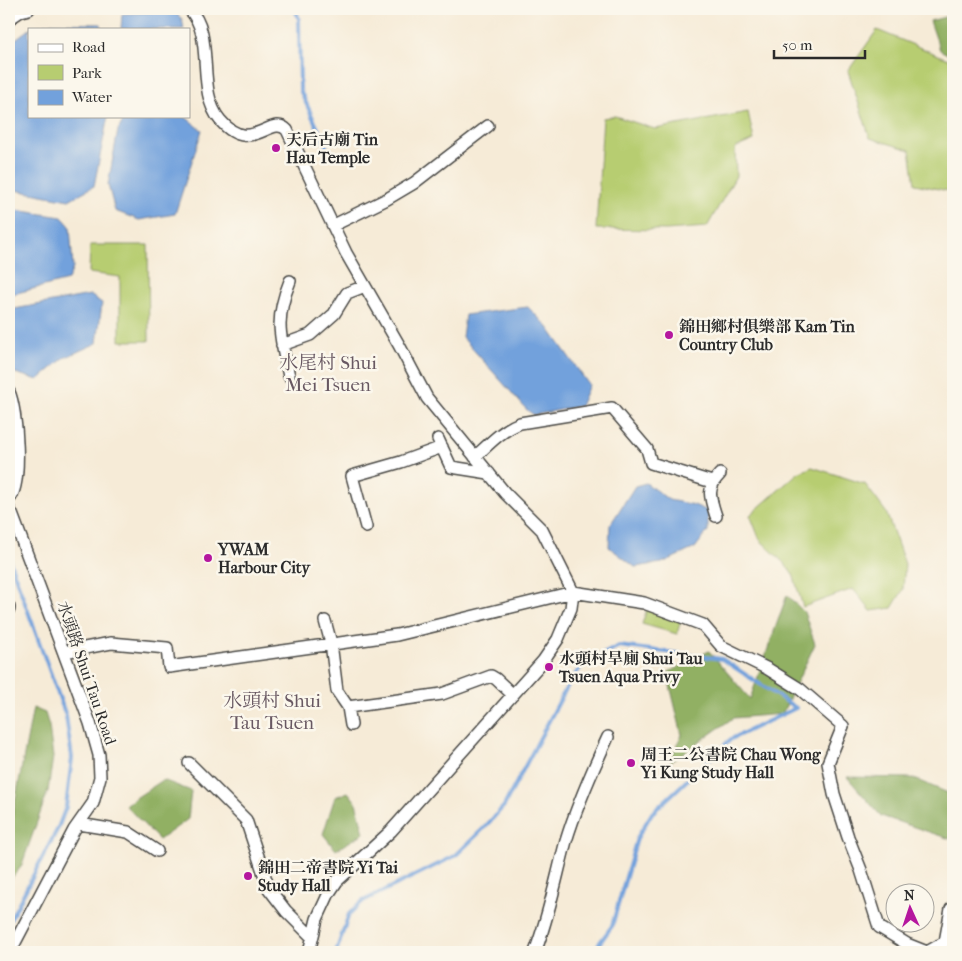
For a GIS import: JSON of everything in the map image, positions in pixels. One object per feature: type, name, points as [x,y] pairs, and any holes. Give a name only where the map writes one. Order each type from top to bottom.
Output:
[{"type":"street","points":[[9,19],[21,11],[29,9]]},
{"type":"street","points":[[189,9],[200,23],[212,109],[220,121],[241,135],[253,136],[276,124],[283,126],[293,140],[346,253],[427,398],[505,493],[542,530],[574,592],[558,639],[546,657],[392,832],[337,880],[326,899],[312,936],[309,952]]},
{"type":"street","points":[[334,225],[387,199],[414,183],[488,126]]},
{"type":"street","points":[[289,376],[279,330],[279,319],[290,281]]},
{"type":"street","points":[[282,344],[310,335],[334,314],[347,294],[365,286]]},
{"type":"street","points":[[9,392],[13,402],[18,442],[15,485],[12,496],[9,498]]},
{"type":"street","points":[[475,457],[496,436],[509,427],[520,423],[612,408],[647,449],[651,463],[716,478],[710,499],[716,516]]},
{"type":"street","points":[[366,528],[352,476],[401,462],[440,443],[451,467],[489,473]]},
{"type":"street","name":"水頭路 Shui Tau Road","points":[[9,510],[90,724],[99,755],[100,777],[93,803],[79,824],[10,952]]},
{"type":"street","points":[[64,652],[111,643],[167,648],[169,667],[397,634],[574,592],[644,603],[703,625],[721,646],[768,669],[800,689],[843,726],[828,763],[837,802],[879,927],[907,944],[926,952],[944,942],[951,910]]},
{"type":"street","points":[[325,622],[331,643],[337,691],[348,707],[351,725]]},
{"type":"street","points":[[348,707],[442,694],[491,676],[513,695]]},
{"type":"street","points":[[534,952],[544,928],[567,840],[588,779],[608,737]]},
{"type":"street","points":[[189,763],[246,820],[269,888],[286,911],[312,936]]},
{"type":"street","points":[[79,824],[128,832],[157,851]]},
{"type":"green space","points":[[953,10],[953,57],[940,50],[930,21],[945,17]]},
{"type":"green space","points":[[877,30],[953,61],[953,192],[915,184],[910,150],[870,138],[848,71]]},
{"type":"green space","points":[[748,112],[754,140],[735,148],[736,176],[707,227],[666,230],[596,229],[603,118],[615,116],[655,129]]},
{"type":"green space","points":[[90,245],[148,245],[149,341],[120,341],[120,277],[89,273]]},
{"type":"green space","points":[[812,467],[865,484],[886,512],[905,564],[903,590],[892,608],[871,611],[853,589],[803,607],[793,574],[760,540],[750,515],[798,473]]},
{"type":"green space","points":[[787,595],[804,612],[815,644],[782,714],[733,718],[669,763],[682,735],[667,673],[709,651],[750,699]]},
{"type":"green space","points":[[647,609],[681,620],[677,634],[642,624]]},
{"type":"green space","points":[[33,708],[45,713],[49,726],[53,757],[48,791],[21,867],[9,881],[9,826]]},
{"type":"green space","points":[[847,777],[912,778],[953,795],[953,840],[881,816]]},
{"type":"green space","points":[[163,780],[191,791],[188,819],[159,840],[125,805]]},
{"type":"green space","points":[[348,792],[356,802],[364,833],[336,850],[323,834],[335,797]]},
{"type":"water","points":[[174,11],[182,19],[184,28],[121,28],[122,14]]},
{"type":"water","points":[[51,23],[101,24],[102,28],[33,28]]},
{"type":"water","points":[[28,30],[28,118],[108,118],[94,186],[69,200],[9,189],[9,44]]},
{"type":"water","points":[[125,118],[187,118],[202,130],[175,214],[139,220],[115,211],[108,185],[118,130]]},
{"type":"water","points":[[9,209],[62,217],[70,226],[73,268],[68,280],[9,295]]},
{"type":"water","points":[[90,295],[102,303],[97,343],[64,358],[38,380],[9,371],[9,310]]},
{"type":"water","points":[[528,307],[547,326],[589,385],[580,406],[534,415],[527,410],[462,337],[465,315]]},
{"type":"water","points":[[646,483],[669,500],[694,505],[708,511],[708,531],[695,548],[662,563],[635,567],[609,547],[610,525],[635,486]]},
{"type":"waterway","points":[[295,9],[299,19],[300,90],[326,146]]},
{"type":"waterway","points":[[9,559],[66,716],[72,758],[66,807],[58,828],[9,922]]},
{"type":"waterway","points":[[336,952],[349,914],[363,901],[455,856],[504,806],[569,683],[583,664],[619,646],[722,659],[796,708]]},
{"type":"waterway","points":[[593,952],[612,926],[637,838],[652,813],[731,739],[796,708]]},
{"type":"place","name":"天后古廟 Tin Hau Temple","points":[[276,148]]},
{"type":"place","name":"錦田鄉村俱樂部 Kam Tin Country Club","points":[[669,335]]},
{"type":"place","name":"YWAM Harbour City","points":[[208,558]]},
{"type":"place","name":"水頭村旱廁 Shui Tau Tsuen Aqua Privy","points":[[549,667]]},
{"type":"place","name":"周王二公書院 Chau Wong Yi Kung Study Hall","points":[[631,763]]},
{"type":"place","name":"錦田二帝書院 Yi Tai Study Hall","points":[[248,876]]},
{"type":"district","name":"水尾村 Shui Mei Tsuen","points":[[328,374]]},
{"type":"district","name":"水頭村 Shui Tau Tsuen","points":[[272,712]]}]
